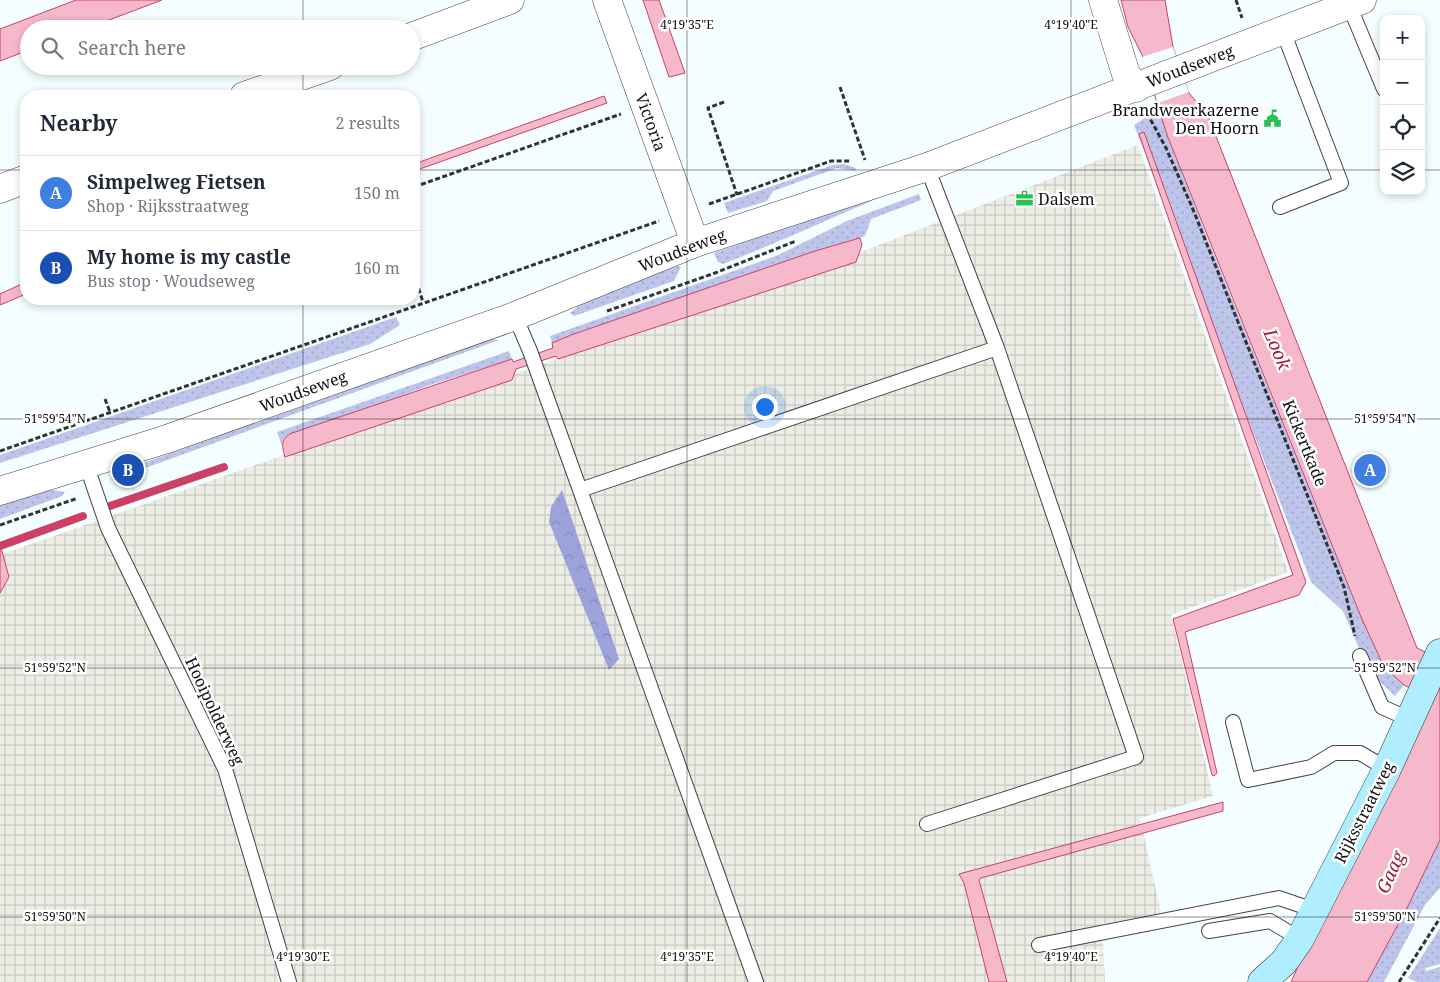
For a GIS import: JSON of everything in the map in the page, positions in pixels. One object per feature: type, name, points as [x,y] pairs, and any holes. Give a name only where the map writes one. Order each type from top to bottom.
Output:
[{"type":"street","points":[[420,34],[510,0]]},
{"type":"street","name":"Victoria","points":[[607,0],[695,243]]},
{"type":"street","points":[[1103,0],[1126,74],[1143,92]]},
{"type":"street","name":"Woudseweg","points":[[0,491],[164,440],[515,316],[695,243],[926,167],[1143,92],[1181,70],[1355,3]]},
{"type":"street","points":[[261,90],[304,75]]},
{"type":"street","points":[[0,189],[20,181]]},
{"type":"street","name":"Rijksstraatweg","points":[[1272,977],[1300,939],[1387,768],[1439,655]]},
{"type":"lane","points":[[1355,3],[1380,77]]},
{"type":"lane","points":[[1280,207],[1341,183],[1282,30]]},
{"type":"lane","points":[[926,167],[997,348],[1136,757],[927,824]]},
{"type":"lane","points":[[515,316],[536,367],[756,982]]},
{"type":"lane","points":[[580,490],[997,348]]},
{"type":"lane","name":"Hooipolderweg","points":[[86,464],[108,528],[225,769],[289,982]]},
{"type":"lane","points":[[1360,656],[1382,707],[1409,719]]},
{"type":"lane","points":[[1233,722],[1248,780],[1311,767],[1334,753],[1360,753],[1387,768]]},
{"type":"lane","points":[[1039,945],[1279,898],[1314,910]]},
{"type":"lane","points":[[1209,931],[1270,921],[1300,939]]},
{"type":"path","points":[[840,87],[866,161]]},
{"type":"path","name":"Kickertkade","points":[[1143,92],[1196,217],[1344,587],[1355,630]]},
{"type":"path","points":[[724,102],[708,108],[737,195]]},
{"type":"path","points":[[420,185],[645,106]]},
{"type":"path","name":"Woudseweg","points":[[420,303],[831,161],[866,161],[875,158]]},
{"type":"path","points":[[420,293],[423,302]]},
{"type":"path","name":"Woudseweg","points":[[0,451],[414,305]]},
{"type":"path","points":[[105,399],[110,412]]},
{"type":"path","points":[[1399,982],[1440,918]]},
{"type":"shaded area","points":[[1160,108],[1167,135],[1208,240],[1361,617],[1384,667],[1404,685],[1395,696],[1369,671],[1343,611],[1311,582],[1134,125]]},
{"type":"shaded area","points":[[1138,145],[1288,572],[1171,615],[1213,796],[1140,818],[1161,913],[1102,924],[1105,982],[0,982],[0,555],[866,250]]},
{"type":"shaded area","points":[[844,164],[856,168],[855,171],[837,168],[773,191],[767,201],[728,213],[724,203],[833,165]]},
{"type":"shaded area","points":[[897,186],[899,189],[723,264],[718,262],[714,253]]},
{"type":"shaded area","points":[[919,194],[921,200],[871,219],[865,236],[815,251],[552,343],[550,336],[776,256],[847,221]]},
{"type":"shaded area","points":[[678,266],[681,267],[674,281],[574,316],[570,313],[590,297]]},
{"type":"shaded area","points":[[396,317],[400,325],[370,344],[0,463],[0,455]]},
{"type":"shaded area","points":[[492,339],[499,340],[134,472],[118,474],[135,466]]},
{"type":"shaded area","points":[[509,351],[512,359],[433,384],[283,439],[282,446],[277,432]]},
{"type":"shaded area","points":[[47,489],[65,492],[62,496],[0,519],[0,505]]},
{"type":"shaded area","points":[[1440,840],[1440,888],[1425,905],[1384,982],[1367,982],[1408,906]]},
{"type":"shaded area","points":[[1440,928],[1440,964],[1425,968],[1426,971],[1440,967],[1440,982],[1417,982],[1408,978]]},
{"type":"green space","points":[[562,490],[619,659],[609,670],[549,522],[551,507]]},
{"type":"water","points":[[76,0],[162,0],[109,20],[24,20]]},
{"type":"water","points":[[643,0],[659,0],[685,73],[669,77]]},
{"type":"water","points":[[1121,0],[1165,0],[1173,47],[1189,93],[1208,116],[1417,648],[1440,659],[1440,840],[1408,906],[1367,982],[1291,982],[1346,865],[1405,757],[1433,700],[1404,685],[1384,667],[1361,617],[1167,135],[1143,57],[1128,27]]},
{"type":"water","points":[[20,21],[20,53],[0,61],[0,29]]},
{"type":"water","points":[[604,96],[607,103],[420,169],[420,162]]},
{"type":"water","points":[[1144,132],[1306,582],[1299,595],[1185,632],[1217,773],[1214,776],[1212,775],[1173,619],[1293,575],[1139,134]]},
{"type":"water","points":[[860,238],[862,245],[856,262],[558,359],[556,356],[516,369],[512,380],[285,457],[283,443],[285,438],[292,433],[512,359],[513,362],[553,348],[552,343],[571,335],[815,251]]},
{"type":"water","points":[[20,285],[20,297],[0,305],[0,294]]},
{"type":"water","points":[[0,544],[9,577],[0,593]]},
{"type":"water","points":[[1223,802],[1223,811],[981,878],[979,880],[1007,982],[989,982],[964,883],[959,874]]},
{"type":"pier","points":[[1173,47],[1189,92],[1158,103],[1142,57]]},
{"type":"waterway","points":[[110,506],[224,467]]},
{"type":"waterway","points":[[0,546],[83,516]]},
{"type":"place","name":"Brandweerkazerne Den Hoorn","points":[[1273,119]]},
{"type":"place","name":"Dalsem","points":[[1024,199]]},
{"type":"place","name":"My home is my castle","points":[[128,470]]},
{"type":"place","name":"Simpelweg Fietsen","points":[[1370,470]]},
{"type":"water label","name":"Look","points":[[1278,349]]},
{"type":"water label","name":"Gaag","points":[[1390,872]]}]
